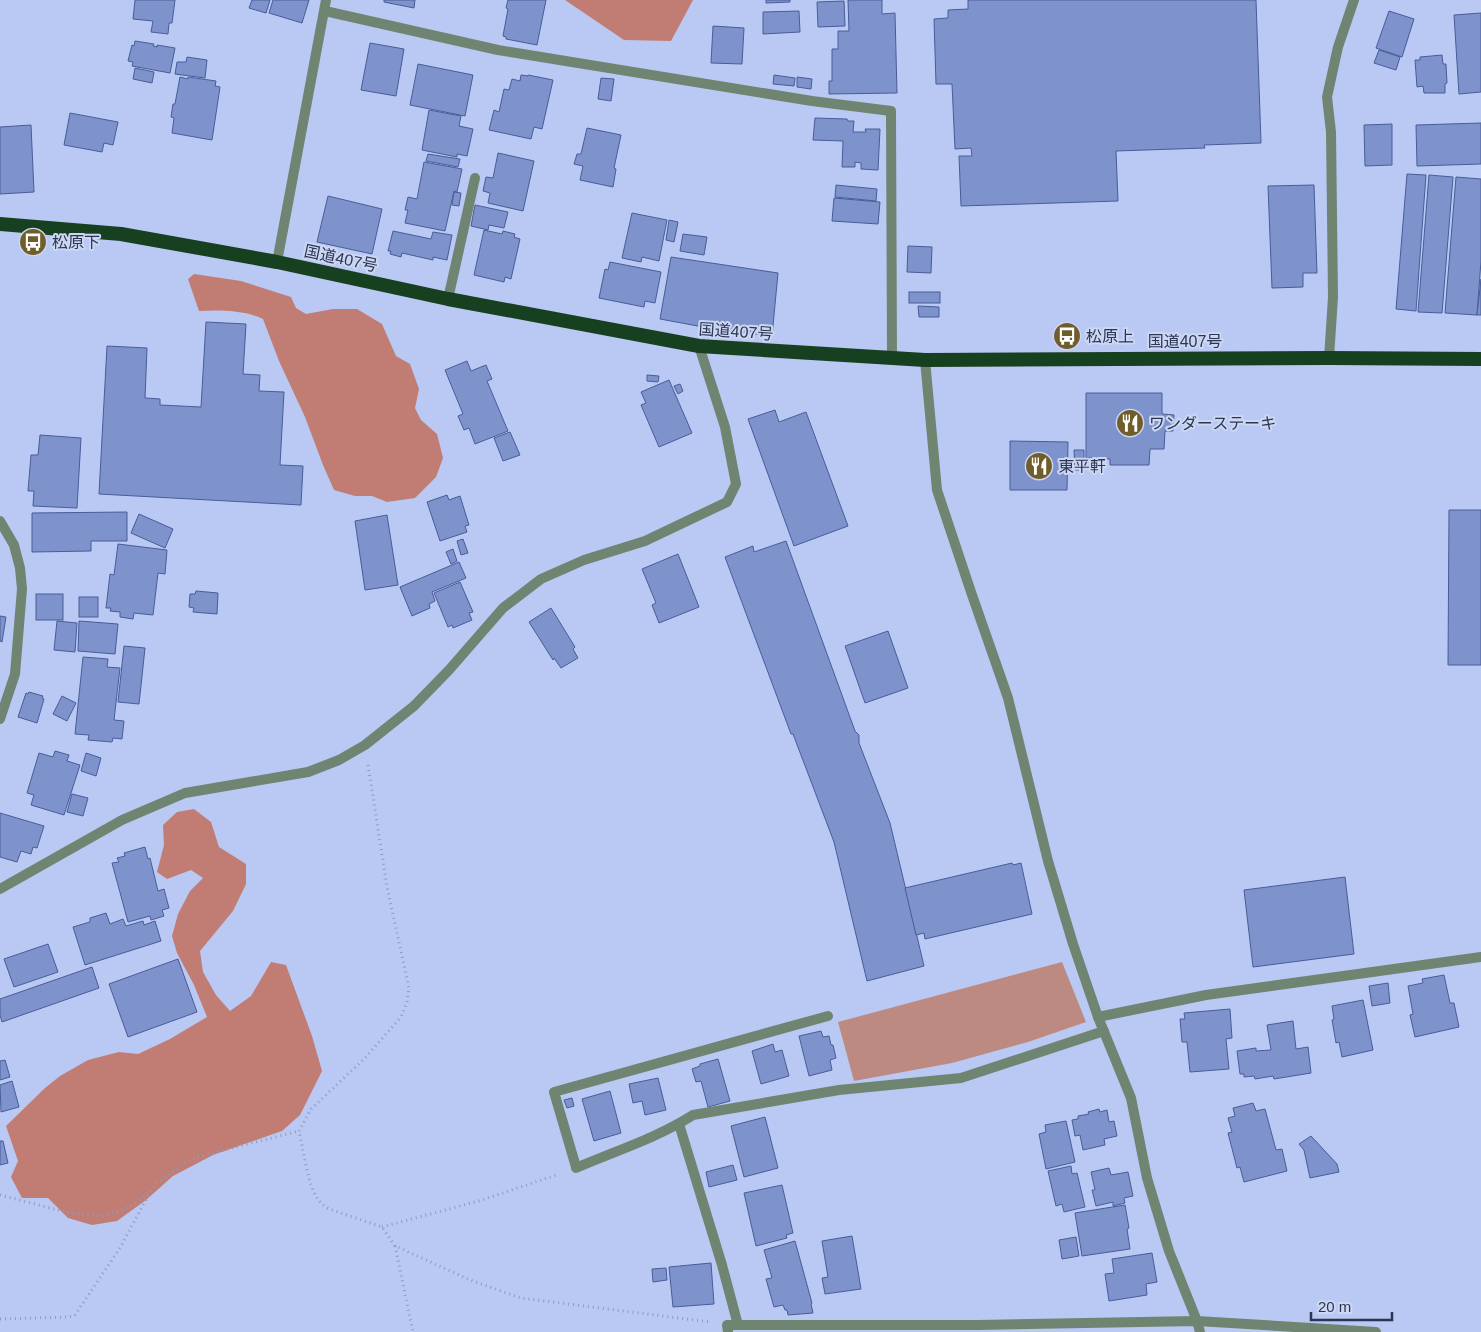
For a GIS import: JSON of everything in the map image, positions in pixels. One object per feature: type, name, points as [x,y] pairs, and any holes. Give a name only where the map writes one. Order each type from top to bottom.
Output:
[{"type":"highway","name":"国道407号","points":[[0,224],[121,234],[277,262],[448,299],[699,346],[925,360],[1481,359]]},
{"type":"street","points":[[277,262],[326,0]]},
{"type":"street","points":[[1329,358],[1333,297],[1332,161],[1331,132],[1326,97],[1338,47],[1354,0]]},
{"type":"street","points":[[325,11],[498,50],[812,101],[891,111],[892,358]]},
{"type":"street","points":[[448,299],[475,178]]},
{"type":"street","points":[[0,889],[122,820],[185,793],[308,772],[339,760],[365,744],[414,706],[449,670],[503,608],[541,578],[584,560],[645,541],[727,502],[736,484],[725,427],[699,346]]},
{"type":"street","points":[[925,360],[937,490],[970,592],[1008,698],[1048,861],[1073,944],[1098,1017],[1130,1098],[1147,1178],[1169,1251],[1200,1332]]},
{"type":"street","points":[[0,521],[14,545],[20,568],[22,589],[15,674],[0,719]]},
{"type":"street","points":[[1098,1017],[1206,995],[1481,957]]},
{"type":"street","points":[[828,1016],[554,1092],[576,1168],[623,1150],[679,1124],[693,1115],[839,1090],[961,1078],[1104,1031]]},
{"type":"street","points":[[679,1124],[722,1265],[738,1325]]},
{"type":"street","points":[[727,1328],[738,1325],[962,1328],[1197,1321],[1376,1332]]},
{"type":"path","points":[[365,744],[387,887],[409,988],[407,1002],[401,1018],[364,1059],[311,1109],[299,1131],[312,1188],[316,1197],[322,1205],[329,1209],[382,1226],[482,1200],[576,1168]]},
{"type":"path","points":[[0,1319],[74,1315],[120,1248],[150,1192],[157,1183],[184,1162],[191,1159],[299,1131]]},
{"type":"path","points":[[0,1195],[74,1214],[101,1216],[120,1211],[134,1204],[150,1192]]},
{"type":"path","points":[[382,1226],[395,1246],[413,1332]]},
{"type":"path","points":[[395,1246],[470,1280],[521,1298],[727,1328]]},
{"type":"shaded area","points":[[565,0],[693,0],[671,41],[624,40]]},
{"type":"shaded area","points":[[194,274],[241,281],[291,297],[296,308],[306,314],[333,309],[357,309],[382,324],[396,356],[410,364],[419,389],[415,408],[421,420],[437,434],[443,458],[436,477],[415,498],[387,502],[372,496],[355,496],[334,490],[263,319],[240,312],[199,311],[188,279]]},
{"type":"shaded area","points":[[194,809],[211,822],[219,847],[246,864],[246,884],[233,911],[200,951],[203,972],[216,995],[230,1011],[251,996],[271,962],[286,965],[312,1036],[322,1071],[300,1115],[282,1131],[213,1155],[173,1176],[146,1200],[117,1221],[92,1225],[68,1218],[48,1198],[22,1198],[11,1177],[18,1161],[6,1126],[45,1088],[60,1076],[88,1060],[119,1052],[138,1054],[170,1039],[207,1017],[194,985],[177,953],[172,936],[178,914],[190,891],[203,878],[191,870],[167,879],[157,872],[164,845],[163,825],[177,812]]},
{"type":"shaded area","points":[[1062,962],[1086,1022],[1028,1042],[952,1063],[854,1081],[838,1022]]},
{"type":"building","points":[[135,0],[175,0],[172,23],[169,23],[168,34],[151,32],[153,21],[133,19]]},
{"type":"building","points":[[252,0],[270,0],[266,13],[249,8]]},
{"type":"building","points":[[273,0],[309,0],[302,23],[269,13]]},
{"type":"building","points":[[384,0],[415,0],[414,8],[384,2]]},
{"type":"building","points":[[508,0],[546,0],[537,45],[506,39],[503,36]]},
{"type":"building","points":[[766,0],[790,0],[790,2],[766,3]]},
{"type":"building","points":[[848,0],[882,0],[882,14],[895,13],[897,93],[829,94],[829,81],[832,81],[832,49],[838,49],[838,31],[849,31]]},
{"type":"building","points":[[968,0],[1256,0],[1261,143],[1204,145],[1205,148],[1116,151],[1118,201],[961,206],[959,156],[972,156],[971,148],[955,149],[952,84],[936,84],[934,19],[948,18],[948,10],[968,9]]},
{"type":"building","points":[[844,1],[845,26],[818,27],[817,2]]},
{"type":"building","points":[[799,11],[800,32],[763,34],[763,12]]},
{"type":"building","points":[[1389,11],[1414,19],[1402,57],[1376,48]]},
{"type":"building","points":[[1481,13],[1481,92],[1459,94],[1454,15]]},
{"type":"building","points":[[713,26],[744,28],[742,64],[711,63]]},
{"type":"building","points":[[135,41],[154,44],[153,46],[157,47],[157,45],[175,48],[170,73],[132,66],[133,62],[128,61],[132,45],[134,46]]},
{"type":"building","points":[[370,43],[404,49],[396,96],[361,90]]},
{"type":"building","points":[[1379,50],[1400,57],[1396,70],[1374,63]]},
{"type":"building","points":[[1442,55],[1443,64],[1446,64],[1447,83],[1445,84],[1445,93],[1424,93],[1423,86],[1417,87],[1415,60],[1420,60],[1420,57]]},
{"type":"building","points":[[187,57],[207,60],[205,78],[175,74],[177,62],[186,62]]},
{"type":"building","points":[[418,64],[473,75],[465,116],[410,105]]},
{"type":"building","points":[[135,68],[154,72],[152,83],[133,79]]},
{"type":"building","points":[[521,75],[553,80],[542,129],[534,127],[531,139],[489,130],[494,110],[499,112],[504,89],[509,90],[512,79],[520,81]]},
{"type":"building","points":[[774,75],[795,78],[794,86],[773,84]]},
{"type":"building","points":[[180,77],[216,81],[215,86],[220,87],[212,140],[172,133],[174,118],[171,117]]},
{"type":"building","points":[[797,77],[812,79],[811,89],[797,87]]},
{"type":"building","points":[[601,78],[614,79],[611,101],[598,99]]},
{"type":"building","points":[[429,110],[461,116],[459,126],[473,129],[467,156],[457,154],[457,157],[422,150]]},
{"type":"building","points":[[70,113],[118,122],[113,145],[104,143],[102,152],[64,145]]},
{"type":"building","points":[[815,118],[854,121],[853,132],[866,132],[865,129],[880,129],[878,170],[861,169],[861,163],[855,162],[855,167],[842,167],[843,141],[813,140]]},
{"type":"building","points":[[1481,123],[1481,164],[1417,166],[1416,125]]},
{"type":"building","points":[[1392,124],[1392,165],[1365,166],[1364,125]]},
{"type":"building","points":[[31,125],[34,192],[0,194],[0,127]]},
{"type":"building","points":[[587,128],[621,135],[614,168],[616,169],[613,187],[580,180],[583,166],[574,164],[577,154],[581,154]]},
{"type":"building","points":[[498,153],[534,161],[523,211],[488,203],[490,193],[483,191],[486,177],[493,178]]},
{"type":"building","points":[[428,154],[460,159],[458,167],[426,161]]},
{"type":"building","points":[[424,162],[462,169],[457,192],[454,191],[445,231],[405,223],[408,197],[417,199]]},
{"type":"building","points":[[1407,174],[1426,175],[1416,311],[1396,309]]},
{"type":"building","points":[[1429,175],[1453,177],[1442,313],[1418,312]]},
{"type":"building","points":[[1456,177],[1481,179],[1481,261],[1477,315],[1445,313]]},
{"type":"building","points":[[836,185],[877,189],[876,201],[835,197]]},
{"type":"building","points":[[1314,185],[1317,273],[1303,273],[1303,287],[1272,288],[1268,186]]},
{"type":"building","points":[[454,192],[461,193],[459,206],[452,205]]},
{"type":"building","points":[[328,196],[382,209],[372,254],[317,242]]},
{"type":"building","points":[[834,198],[880,202],[878,224],[832,221]]},
{"type":"building","points":[[475,205],[508,212],[504,228],[489,225],[488,230],[471,226]]},
{"type":"building","points":[[632,213],[667,220],[659,261],[642,257],[641,262],[622,258]]},
{"type":"building","points":[[669,220],[678,222],[674,242],[666,240]]},
{"type":"building","points":[[484,230],[502,234],[503,231],[515,234],[514,237],[520,239],[511,279],[505,277],[504,282],[474,275]]},
{"type":"building","points":[[393,231],[431,239],[433,232],[452,235],[447,260],[433,257],[433,260],[402,253],[401,257],[390,254],[391,251],[388,251]]},
{"type":"building","points":[[683,234],[707,237],[704,255],[680,251]]},
{"type":"building","points":[[908,246],[932,247],[931,273],[907,272]]},
{"type":"building","points":[[671,257],[778,273],[772,336],[714,329],[660,319]]},
{"type":"building","points":[[610,262],[661,272],[655,303],[645,301],[644,307],[599,298],[605,269],[608,270]]},
{"type":"building","points":[[1481,279],[1481,315],[1477,315]]},
{"type":"building","points":[[909,292],[940,292],[940,303],[909,303]]},
{"type":"building","points":[[918,306],[939,307],[939,317],[919,317]]},
{"type":"building","points":[[206,322],[246,324],[243,374],[260,375],[259,391],[284,392],[280,465],[303,466],[301,505],[99,494],[107,346],[147,348],[145,398],[160,399],[160,405],[201,407]]},
{"type":"building","points":[[467,361],[471,371],[486,365],[492,379],[487,381],[508,431],[475,444],[469,428],[464,430],[458,416],[463,414],[445,370]]},
{"type":"building","points":[[647,375],[659,376],[658,382],[647,381]]},
{"type":"building","points":[[669,380],[692,433],[659,447],[641,405],[646,403],[641,392]]},
{"type":"building","points":[[680,384],[683,391],[678,394],[674,386]]},
{"type":"building","name":"ワンダーステーキ","points":[[1086,393],[1162,393],[1162,414],[1174,415],[1173,431],[1165,431],[1164,449],[1150,449],[1149,465],[1110,465],[1110,459],[1086,458]]},
{"type":"building","points":[[775,410],[779,422],[806,412],[848,526],[794,546],[748,419]]},
{"type":"building","points":[[510,432],[520,455],[503,461],[494,438]]},
{"type":"building","points":[[40,435],[81,438],[77,508],[33,506],[34,491],[28,491],[31,455],[38,455]]},
{"type":"building","name":"東平軒","points":[[1010,441],[1068,442],[1067,490],[1010,490]]},
{"type":"building","points":[[1074,450],[1084,450],[1084,470],[1075,470]]},
{"type":"building","points":[[447,495],[449,500],[460,496],[469,525],[465,526],[467,532],[440,541],[427,502]]},
{"type":"building","points":[[1449,510],[1481,510],[1481,665],[1448,665]]},
{"type":"building","points":[[127,512],[127,541],[91,541],[91,551],[32,552],[32,513]]},
{"type":"building","points":[[139,514],[173,529],[165,548],[131,533]]},
{"type":"building","points":[[387,515],[398,585],[365,590],[355,521]]},
{"type":"building","points":[[463,539],[468,553],[461,555],[457,541]]},
{"type":"building","points":[[786,541],[890,823],[924,966],[867,981],[834,842],[793,734],[791,734],[725,557],[753,546],[754,552]]},
{"type":"building","points":[[118,544],[167,550],[165,574],[158,573],[153,615],[134,613],[133,619],[120,617],[120,612],[110,611],[111,608],[106,608],[110,574],[114,575]]},
{"type":"building","points":[[453,549],[457,561],[451,564],[446,552]]},
{"type":"building","points":[[678,554],[699,607],[659,623],[652,605],[656,603],[642,569]]},
{"type":"building","points":[[459,562],[466,578],[432,592],[435,601],[429,604],[430,608],[412,616],[400,587]]},
{"type":"building","points":[[460,582],[473,612],[469,613],[472,620],[453,628],[452,625],[448,627],[434,593]]},
{"type":"building","points":[[196,591],[218,593],[217,614],[193,612],[194,608],[189,607],[190,594],[195,594]]},
{"type":"building","points":[[36,594],[63,594],[63,620],[36,620]]},
{"type":"building","points":[[79,597],[98,597],[98,617],[79,617]]},
{"type":"building","points":[[551,608],[575,647],[573,649],[578,658],[561,668],[554,658],[553,660],[529,622]]},
{"type":"building","points":[[0,616],[6,617],[2,642],[0,641]]},
{"type":"building","points":[[57,621],[77,623],[75,652],[54,650]]},
{"type":"building","points":[[79,621],[118,624],[115,654],[78,651]]},
{"type":"building","points":[[888,631],[908,688],[865,703],[845,646]]},
{"type":"building","points":[[124,646],[145,648],[139,704],[118,702]]},
{"type":"building","points":[[83,657],[108,659],[107,667],[120,668],[114,720],[124,721],[122,739],[113,738],[112,742],[88,740],[89,735],[75,734]]},
{"type":"building","points":[[29,692],[43,696],[42,698],[44,699],[37,723],[18,717],[26,693],[28,694]]},
{"type":"building","points":[[62,696],[76,703],[67,721],[53,714]]},
{"type":"building","points":[[55,751],[69,755],[67,761],[80,765],[64,815],[31,805],[34,795],[27,793],[39,753],[53,757]]},
{"type":"building","points":[[86,753],[101,758],[96,776],[81,771]]},
{"type":"building","points":[[72,794],[88,798],[83,816],[67,812]]},
{"type":"building","points":[[0,813],[44,826],[37,848],[33,847],[31,854],[21,851],[17,862],[0,857]]},
{"type":"building","points":[[145,847],[148,859],[150,858],[158,891],[164,889],[169,908],[162,910],[164,916],[151,920],[150,916],[128,922],[112,863],[119,862],[117,858],[125,856],[124,853]]},
{"type":"building","points":[[1012,863],[1013,865],[1021,863],[1032,914],[925,939],[924,933],[916,935],[905,888]]},
{"type":"building","points":[[1345,877],[1354,954],[1253,967],[1244,890]]},
{"type":"building","points":[[106,913],[110,924],[123,919],[126,926],[143,921],[144,925],[155,921],[161,941],[85,965],[73,927],[90,922],[90,918]]},
{"type":"building","points":[[48,944],[58,972],[14,987],[4,959]]},
{"type":"building","points":[[178,959],[197,1012],[128,1037],[109,984]]},
{"type":"building","points":[[92,967],[99,988],[2,1022],[0,999]]},
{"type":"building","points":[[1444,975],[1450,1003],[1454,1003],[1459,1027],[1415,1037],[1410,1015],[1413,1014],[1408,986],[1423,983],[1422,979]]},
{"type":"building","points":[[1388,983],[1390,1003],[1372,1006],[1369,986]]},
{"type":"building","points":[[1363,1000],[1373,1050],[1342,1057],[1339,1042],[1336,1043],[1332,1020],[1334,1019],[1332,1006]]},
{"type":"building","points":[[1230,1009],[1232,1038],[1226,1039],[1229,1069],[1190,1072],[1187,1042],[1182,1042],[1180,1019],[1185,1019],[1184,1013]]},
{"type":"building","points":[[1293,1021],[1296,1049],[1308,1047],[1311,1073],[1274,1079],[1273,1076],[1255,1079],[1254,1076],[1244,1077],[1244,1074],[1240,1074],[1237,1051],[1256,1048],[1256,1051],[1271,1050],[1267,1025]]},
{"type":"building","points":[[821,1031],[823,1037],[829,1036],[836,1058],[830,1060],[832,1070],[809,1076],[799,1036]]},
{"type":"building","points":[[773,1044],[775,1052],[782,1050],[789,1076],[761,1084],[752,1051]]},
{"type":"building","points":[[718,1059],[730,1101],[708,1107],[701,1081],[696,1082],[692,1069],[700,1066],[700,1064]]},
{"type":"building","points":[[5,1060],[10,1077],[0,1080],[0,1061]]},
{"type":"building","points":[[658,1078],[666,1110],[645,1115],[642,1101],[633,1103],[629,1084]]},
{"type":"building","points":[[12,1081],[19,1107],[1,1112],[0,1085]]},
{"type":"building","points":[[610,1091],[621,1133],[594,1141],[582,1099]]},
{"type":"building","points":[[572,1098],[574,1106],[567,1108],[564,1100]]},
{"type":"building","points":[[1253,1103],[1256,1111],[1265,1109],[1276,1150],[1282,1149],[1287,1171],[1244,1182],[1240,1167],[1237,1168],[1228,1133],[1232,1132],[1228,1118],[1235,1116],[1233,1108]]},
{"type":"building","points":[[1099,1109],[1100,1112],[1107,1110],[1109,1122],[1114,1121],[1117,1136],[1104,1139],[1105,1145],[1083,1150],[1080,1135],[1075,1136],[1072,1120]]},
{"type":"building","points":[[765,1117],[778,1168],[744,1177],[731,1126]]},
{"type":"building","points":[[1066,1121],[1075,1162],[1046,1169],[1039,1134],[1046,1132],[1045,1125]]},
{"type":"building","points":[[1311,1136],[1337,1164],[1339,1172],[1310,1178],[1304,1150],[1299,1144]]},
{"type":"building","points":[[0,1141],[3,1141],[8,1163],[0,1165]]},
{"type":"building","points":[[733,1165],[737,1180],[709,1187],[706,1172]]},
{"type":"building","points":[[1071,1166],[1072,1174],[1077,1173],[1085,1207],[1064,1212],[1062,1204],[1056,1206],[1048,1171]]},
{"type":"building","points":[[1109,1168],[1111,1175],[1128,1172],[1133,1196],[1124,1198],[1125,1203],[1113,1206],[1113,1202],[1096,1206],[1092,1190],[1095,1190],[1091,1172]]},
{"type":"building","points":[[782,1185],[793,1233],[786,1235],[787,1238],[756,1246],[744,1193]]},
{"type":"building","points":[[1125,1205],[1130,1249],[1082,1256],[1075,1213]]},
{"type":"building","points":[[852,1236],[861,1289],[825,1294],[822,1278],[828,1277],[822,1241]]},
{"type":"building","points":[[1076,1237],[1079,1256],[1062,1259],[1059,1240]]},
{"type":"building","points":[[795,1241],[813,1313],[788,1315],[783,1305],[774,1307],[766,1279],[772,1278],[764,1250]]},
{"type":"building","points":[[1152,1253],[1157,1282],[1146,1284],[1147,1295],[1109,1301],[1105,1274],[1114,1273],[1112,1259]]},
{"type":"building","points":[[711,1263],[714,1304],[673,1307],[669,1267]]},
{"type":"building","points":[[666,1268],[667,1280],[653,1282],[652,1269]]},
{"type":"place","name":"松原下","points":[[33,242]]},
{"type":"place","name":"松原上","points":[[1067,336]]},
{"type":"place","name":"ワンダーステーキ","points":[[1130,423]]},
{"type":"place","name":"東平軒","points":[[1039,466]]}]
